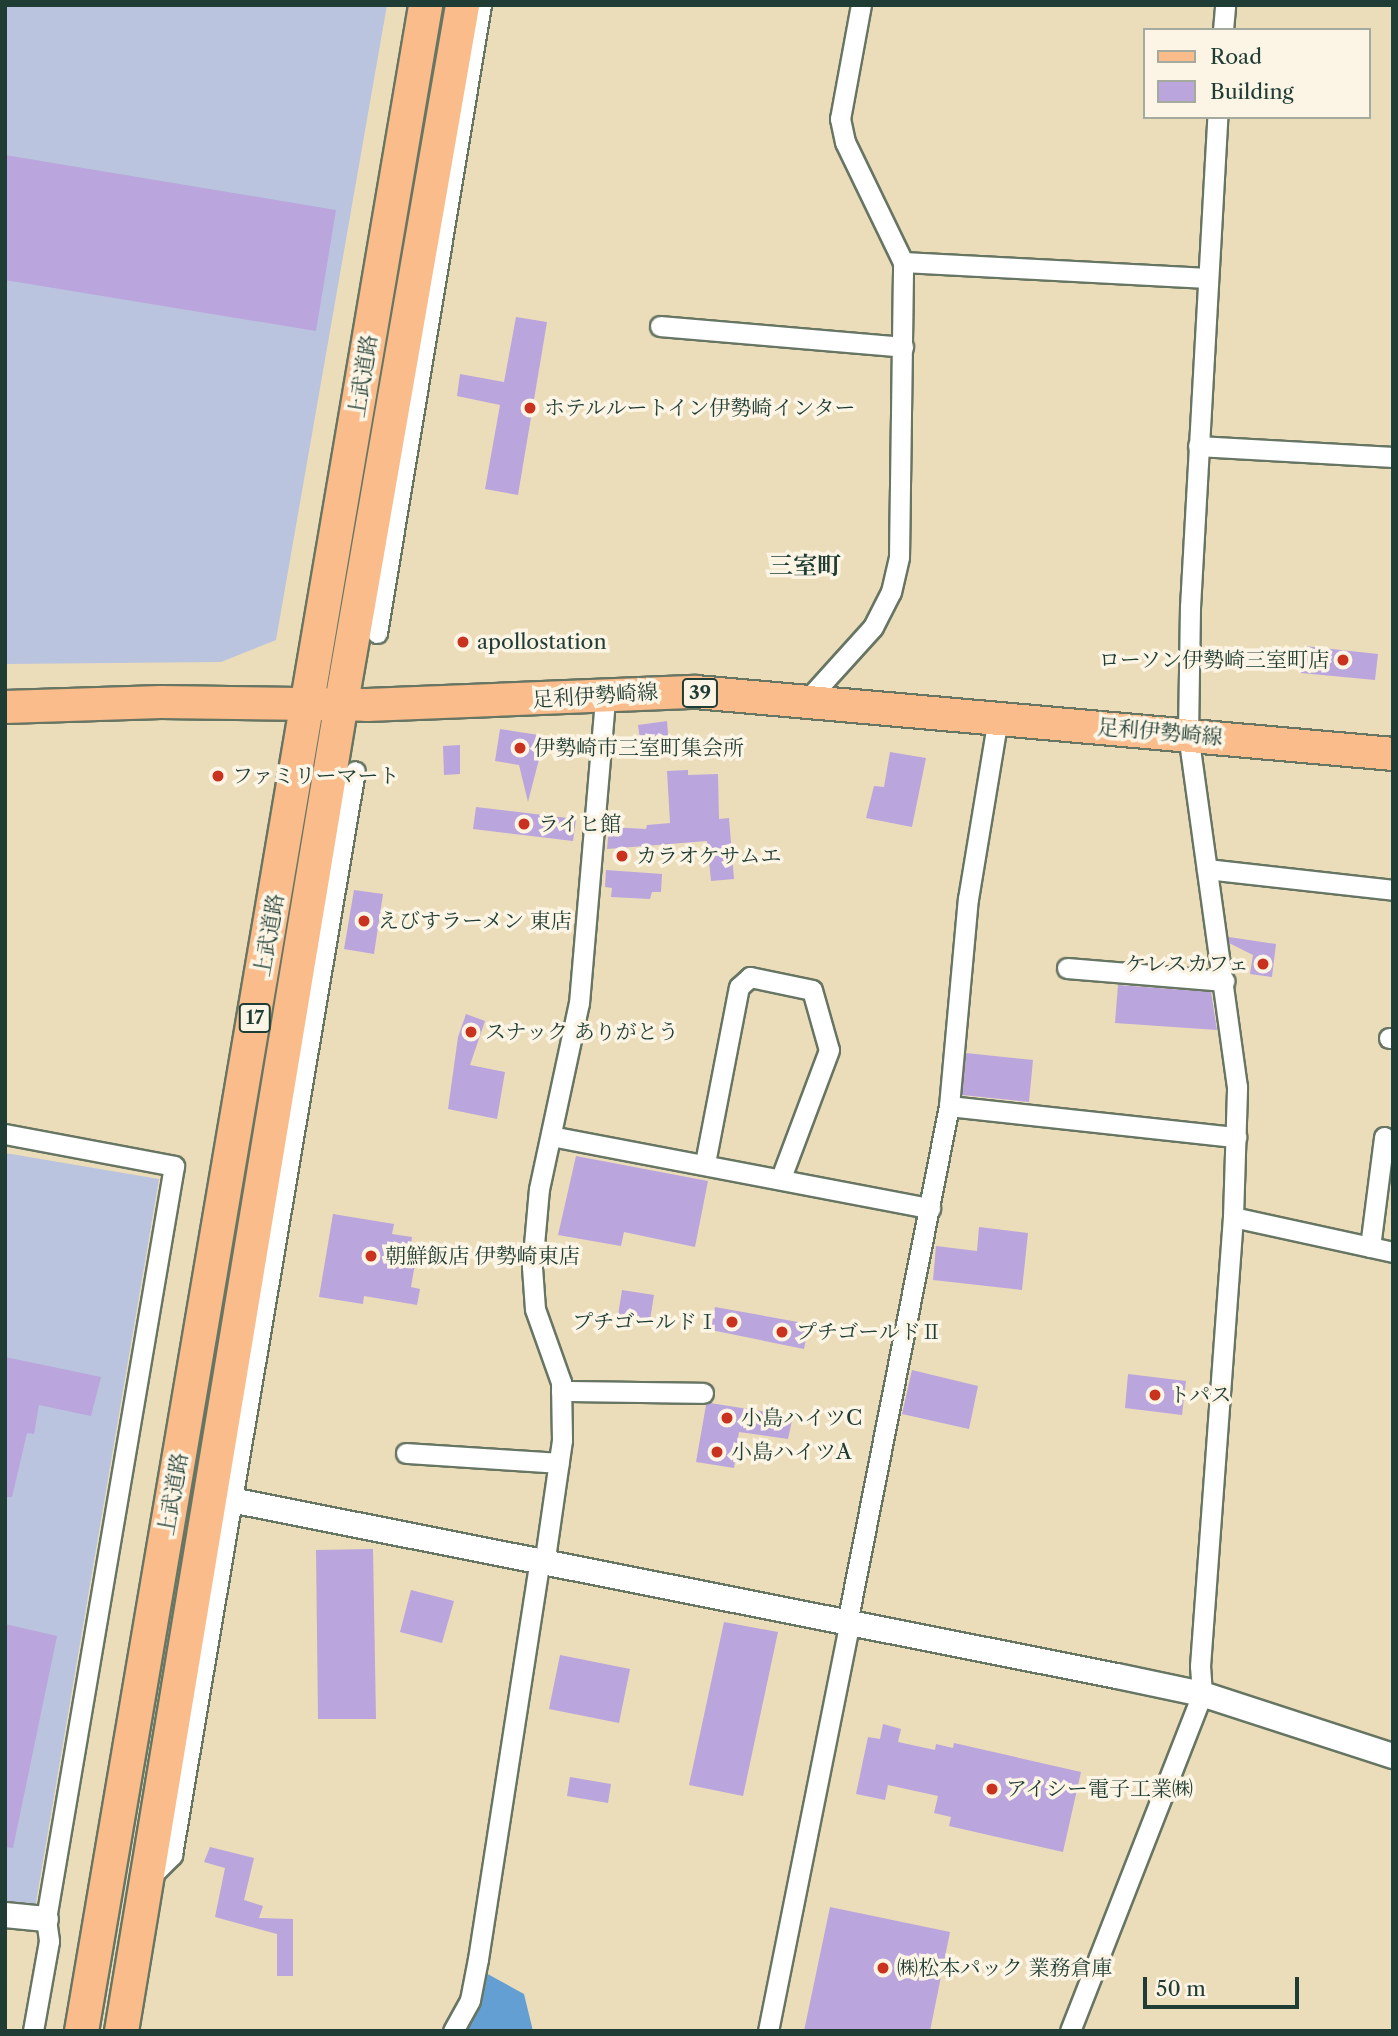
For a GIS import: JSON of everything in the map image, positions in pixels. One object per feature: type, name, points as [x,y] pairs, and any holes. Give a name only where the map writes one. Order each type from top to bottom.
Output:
[{"type":"highway","name":"上武道路","points":[[81,2031],[325,703],[425,5]]},
{"type":"highway","name":"上武道路","points":[[125,2030],[146,1881],[305,920],[325,703],[383,460],[462,5]]},
{"type":"main road","name":"足利伊勢崎線","points":[[5,707],[605,699],[663,692],[807,700],[1393,754]]},
{"type":"street","points":[[377,633],[481,5]]},
{"type":"street","points":[[807,700],[873,627],[891,592],[899,557],[904,262],[841,130],[861,5]]},
{"type":"street","points":[[1223,28],[1225,5]]},
{"type":"street","points":[[1070,2031],[1202,1695],[1202,1638],[1233,1217],[1237,1087],[1188,734],[1198,446],[1217,119]]},
{"type":"street","points":[[904,262],[1208,278]]},
{"type":"street","points":[[660,326],[903,347]]},
{"type":"street","points":[[383,460],[409,433]]},
{"type":"street","points":[[1198,446],[1393,457]]},
{"type":"street","points":[[453,2031],[470,2000],[478,1959],[559,1463],[561,1391],[535,1309],[532,1267],[539,1189],[579,1003],[605,699]]},
{"type":"street","points":[[768,2031],[948,1106],[968,899],[998,717]]},
{"type":"street","points":[[146,1881],[172,1855],[355,771]]},
{"type":"street","points":[[1207,869],[1393,890]]},
{"type":"street","points":[[305,920],[324,957]]},
{"type":"street","points":[[1066,968],[1224,981]]},
{"type":"street","points":[[705,1163],[739,987],[750,977],[812,990],[829,1050],[781,1178]]},
{"type":"street","points":[[948,1106],[1236,1137]]},
{"type":"street","points":[[5,1134],[174,1166],[46,1919],[50,1941],[33,2031]]},
{"type":"street","points":[[551,1136],[705,1163],[930,1208]]},
{"type":"street","points":[[1370,1247],[1384,1137]]},
{"type":"street","points":[[1233,1217],[1393,1252]]},
{"type":"street","points":[[561,1391],[703,1393]]},
{"type":"street","points":[[407,1453],[559,1463]]},
{"type":"street","points":[[231,1500],[1202,1695],[1393,1756]]},
{"type":"street","points":[[5,1915],[46,1919]]},
{"type":"shaded area","points":[[5,5],[387,5],[276,640],[221,662],[5,664]]},
{"type":"shaded area","points":[[5,1153],[159,1179],[35,1908],[5,1904]]},
{"type":"water","points":[[484,1972],[524,1994],[533,2031],[461,2031]]},
{"type":"building","points":[[5,155],[336,210],[316,331],[5,280]]},
{"type":"building","points":[[516,317],[547,322],[518,495],[485,489],[500,405],[457,396],[460,374],[504,382]]},
{"type":"building","name":"ローソン伊勢崎三室町店","points":[[1304,646],[1378,654],[1375,680],[1301,673]]},
{"type":"building","points":[[667,721],[669,746],[641,747],[638,725]]},
{"type":"building","name":"伊勢崎市三室町集会所","points":[[500,729],[545,736],[528,802],[519,765],[495,761]]},
{"type":"building","points":[[460,745],[460,774],[444,775],[443,746]]},
{"type":"building","points":[[890,752],[926,758],[912,827],[866,818],[874,786],[884,787]]},
{"type":"building","points":[[688,770],[688,775],[718,774],[719,819],[729,818],[734,879],[711,881],[707,841],[607,849],[609,827],[646,829],[647,825],[670,823],[667,771]]},
{"type":"building","name":"ライヒ館","points":[[476,807],[576,819],[573,841],[473,829]]},
{"type":"building","points":[[606,870],[662,874],[661,892],[652,892],[650,899],[611,897],[612,888],[605,887]]},
{"type":"building","name":"えびすラーメン 東店","points":[[354,890],[383,894],[374,954],[344,949]]},
{"type":"building","name":"ケレスカフェ","points":[[1229,937],[1276,944],[1272,977],[1250,974],[1253,955],[1229,943]]},
{"type":"building","points":[[1118,985],[1211,992],[1217,1030],[1115,1023]]},
{"type":"building","points":[[466,1014],[485,1021],[470,1065],[505,1072],[497,1119],[448,1109],[458,1037]]},
{"type":"building","points":[[966,1053],[1033,1060],[1029,1102],[962,1095]]},
{"type":"building","points":[[576,1156],[708,1181],[695,1247],[624,1232],[621,1246],[558,1235]]},
{"type":"building","name":"朝鮮飯店 伊勢崎東店","points":[[333,1214],[394,1224],[392,1234],[412,1237],[411,1244],[418,1246],[411,1287],[420,1289],[417,1305],[364,1296],[363,1304],[319,1297]]},
{"type":"building","points":[[979,1227],[1028,1233],[1022,1290],[933,1280],[936,1246],[977,1251]]},
{"type":"building","points":[[622,1290],[654,1295],[650,1320],[618,1315]]},
{"type":"building","points":[[715,1307],[809,1324],[804,1349],[711,1330]]},
{"type":"building","points":[[5,1357],[101,1377],[91,1416],[39,1405],[34,1434],[27,1433],[12,1497],[5,1497]]},
{"type":"building","points":[[912,1370],[978,1386],[969,1429],[902,1414]]},
{"type":"building","name":"トパス","points":[[1128,1374],[1186,1381],[1182,1415],[1125,1408]]},
{"type":"building","points":[[710,1403],[793,1416],[788,1439],[739,1432],[734,1468],[696,1462],[706,1405]]},
{"type":"building","points":[[373,1549],[376,1719],[318,1719],[316,1550]]},
{"type":"building","points":[[411,1590],[454,1601],[442,1643],[400,1632]]},
{"type":"building","points":[[724,1622],[778,1632],[743,1796],[689,1785]]},
{"type":"building","points":[[5,1624],[57,1636],[13,1848],[5,1847]]},
{"type":"building","points":[[560,1655],[630,1669],[619,1723],[549,1709]]},
{"type":"building","name":"アイシー電子工業㈱","points":[[883,1724],[901,1729],[898,1742],[935,1750],[936,1744],[953,1748],[954,1743],[1081,1772],[1063,1852],[949,1826],[951,1817],[934,1813],[938,1796],[888,1785],[885,1800],[856,1794],[868,1737],[880,1739]]},
{"type":"building","points":[[570,1777],[611,1784],[608,1803],[567,1796]]},
{"type":"building","points":[[210,1847],[254,1858],[244,1900],[263,1906],[259,1918],[293,1919],[293,1976],[277,1976],[277,1934],[215,1917],[225,1868],[204,1862]]},
{"type":"building","name":"㈱松本パック 業務倉庫","points":[[830,1907],[950,1932],[930,2031],[804,2031]]},
{"type":"place","name":"ホテルルートイン伊勢崎インター","points":[[530,408]]},
{"type":"place","name":"apollostation","points":[[463,642]]},
{"type":"place","name":"ローソン伊勢崎三室町店","points":[[1343,660]]},
{"type":"place","name":"伊勢崎市三室町集会所","points":[[520,748]]},
{"type":"place","name":"ファミリーマート","points":[[218,776]]},
{"type":"place","name":"ライヒ館","points":[[524,824]]},
{"type":"place","name":"カラオケサムエ","points":[[622,856]]},
{"type":"place","name":"えびすラーメン 東店","points":[[364,921]]},
{"type":"place","name":"ケレスカフェ","points":[[1263,964]]},
{"type":"place","name":"スナック ありがとう","points":[[471,1032]]},
{"type":"place","name":"朝鮮飯店 伊勢崎東店","points":[[371,1256]]},
{"type":"place","name":"プチゴールドⅠ","points":[[732,1322]]},
{"type":"place","name":"プチゴールドⅡ","points":[[782,1332]]},
{"type":"place","name":"トパス","points":[[1155,1395]]},
{"type":"place","name":"小島ハイツC","points":[[727,1418]]},
{"type":"place","name":"小島ハイツA","points":[[717,1452]]},
{"type":"place","name":"アイシー電子工業㈱","points":[[992,1789]]},
{"type":"place","name":"㈱松本パック 業務倉庫","points":[[883,1968]]},
{"type":"district","name":"三室町","points":[[805,566]]}]
